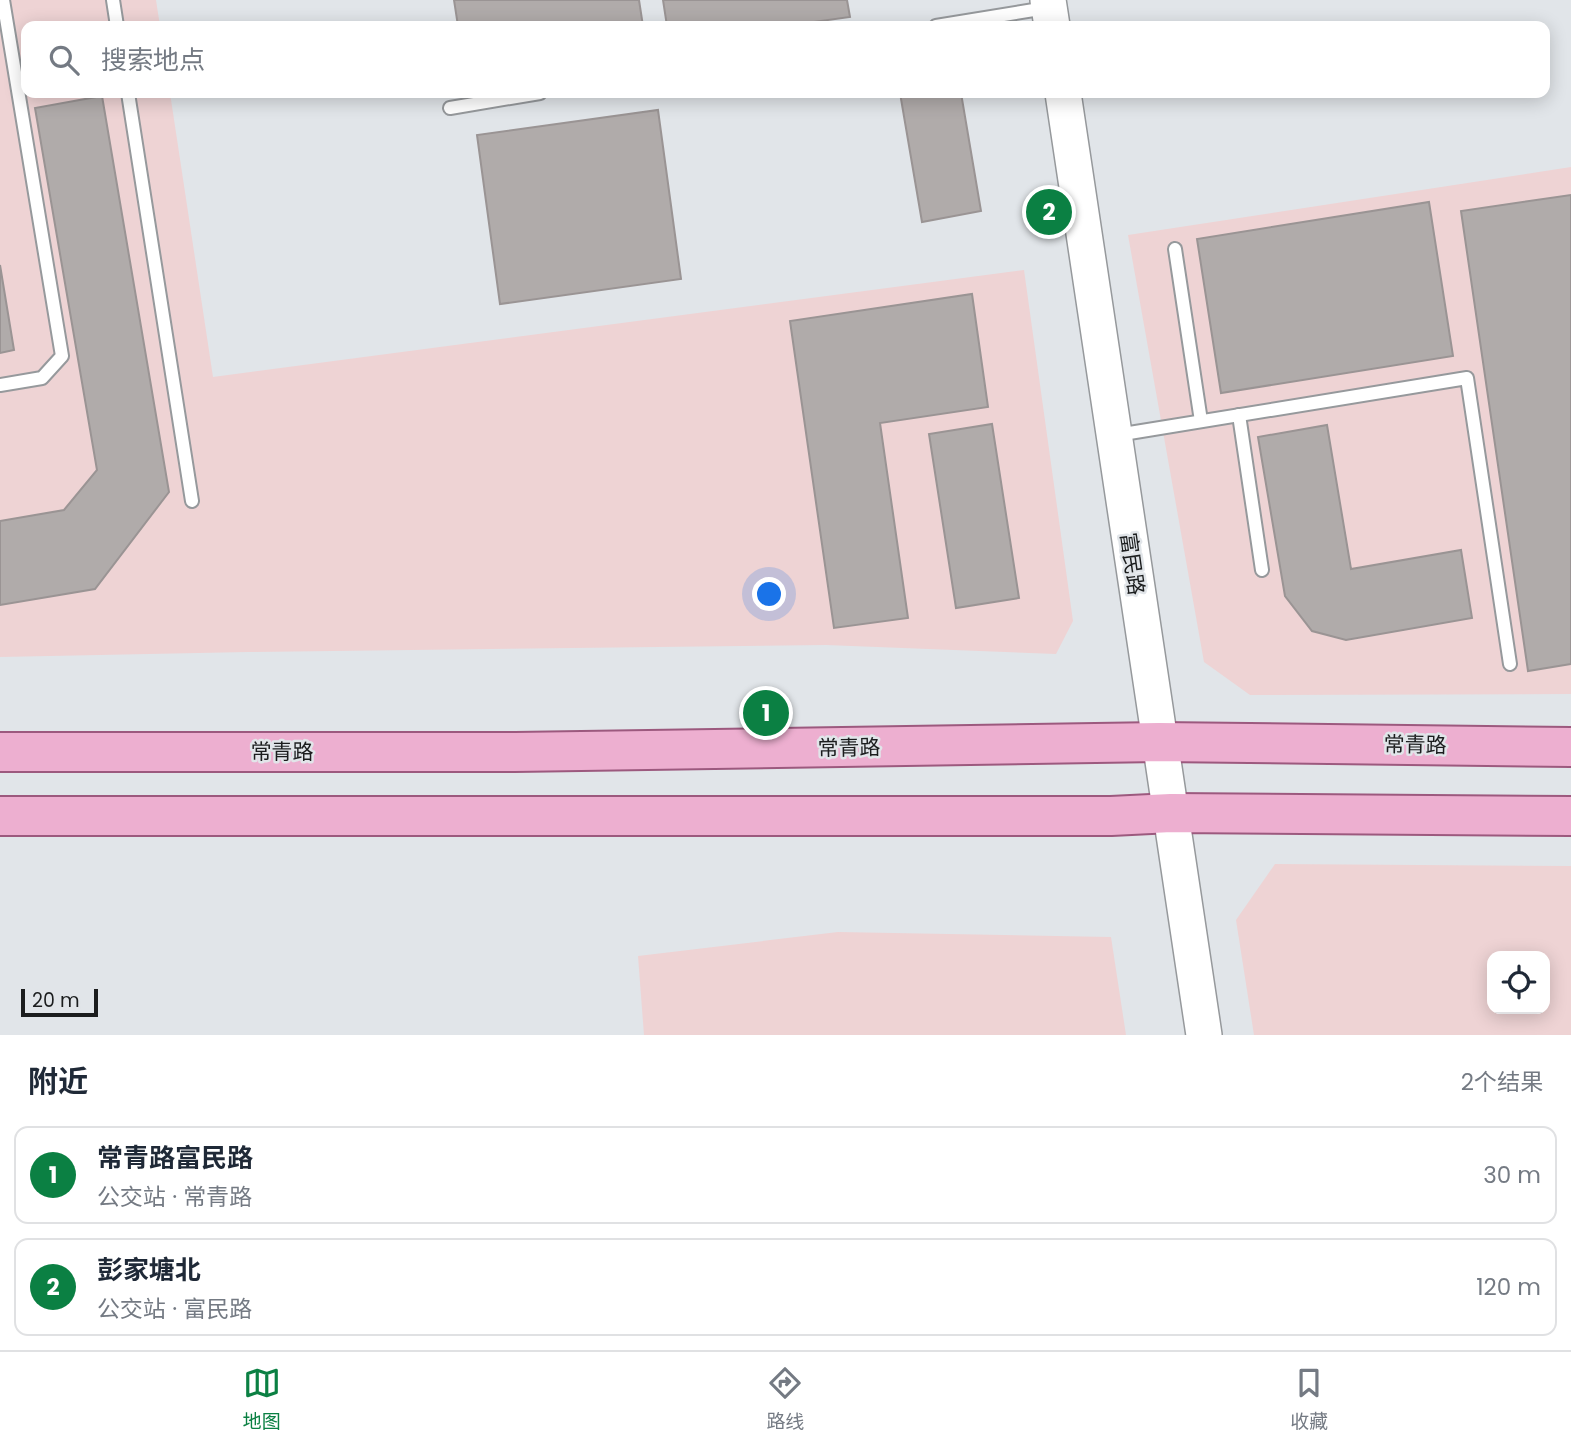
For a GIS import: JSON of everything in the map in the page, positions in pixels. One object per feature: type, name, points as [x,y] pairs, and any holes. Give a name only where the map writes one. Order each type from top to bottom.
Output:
[{"type":"main road","name":"常青路","points":[[0,752],[515,752],[1158,742],[1571,747]]},
{"type":"main road","points":[[0,816],[1111,816],[1171,813],[1571,816]]},
{"type":"street","name":"富民路","points":[[1064,98],[1158,742],[1204,1035]]},
{"type":"lane","points":[[0,385],[42,378],[62,356],[3,0]]},
{"type":"lane","points":[[113,0],[116,21]]},
{"type":"lane","points":[[974,21],[1050,11]]},
{"type":"lane","points":[[129,98],[192,501]]},
{"type":"lane","points":[[450,108],[510,98]]},
{"type":"lane","points":[[1175,249],[1201,421]]},
{"type":"lane","points":[[1113,435],[1467,378],[1510,664]]},
{"type":"lane","points":[[1239,415],[1262,570]]},
{"type":"shaded area","points":[[0,0],[156,0],[159,21],[21,21],[21,98],[171,98],[213,377],[1024,270],[1073,621],[1056,654],[826,645],[0,657]]},
{"type":"shaded area","points":[[1571,167],[1571,694],[1250,695],[1204,662],[1128,235]]},
{"type":"shaded area","points":[[1275,864],[1571,866],[1571,1035],[1254,1035],[1236,920]]},
{"type":"shaded area","points":[[838,932],[1111,937],[1126,1035],[644,1035],[638,956]]},
{"type":"building","points":[[454,0],[639,0],[642,21],[457,21]]},
{"type":"building","points":[[663,0],[847,0],[850,17],[821,21],[666,21]]},
{"type":"building","points":[[102,98],[169,492],[95,589],[0,605],[0,521],[64,510],[97,470],[35,108]]},
{"type":"building","points":[[901,98],[962,98],[981,211],[922,222]]},
{"type":"building","points":[[658,110],[681,279],[500,304],[477,135]]},
{"type":"building","points":[[1571,195],[1571,664],[1528,671],[1461,211]]},
{"type":"building","points":[[1429,202],[1453,356],[1221,393],[1197,239]]},
{"type":"building","points":[[0,265],[14,350],[0,353]]},
{"type":"building","points":[[972,294],[988,407],[880,423],[908,618],[834,628],[790,321]]},
{"type":"building","points":[[992,424],[1019,598],[956,608],[929,434]]},
{"type":"building","points":[[1327,425],[1351,569],[1461,550],[1472,618],[1346,640],[1312,631],[1285,596],[1258,437]]},
{"type":"place","name":"彭家塘北","points":[[1049,212]]},
{"type":"place","name":"常青路富民路","points":[[766,713]]}]
